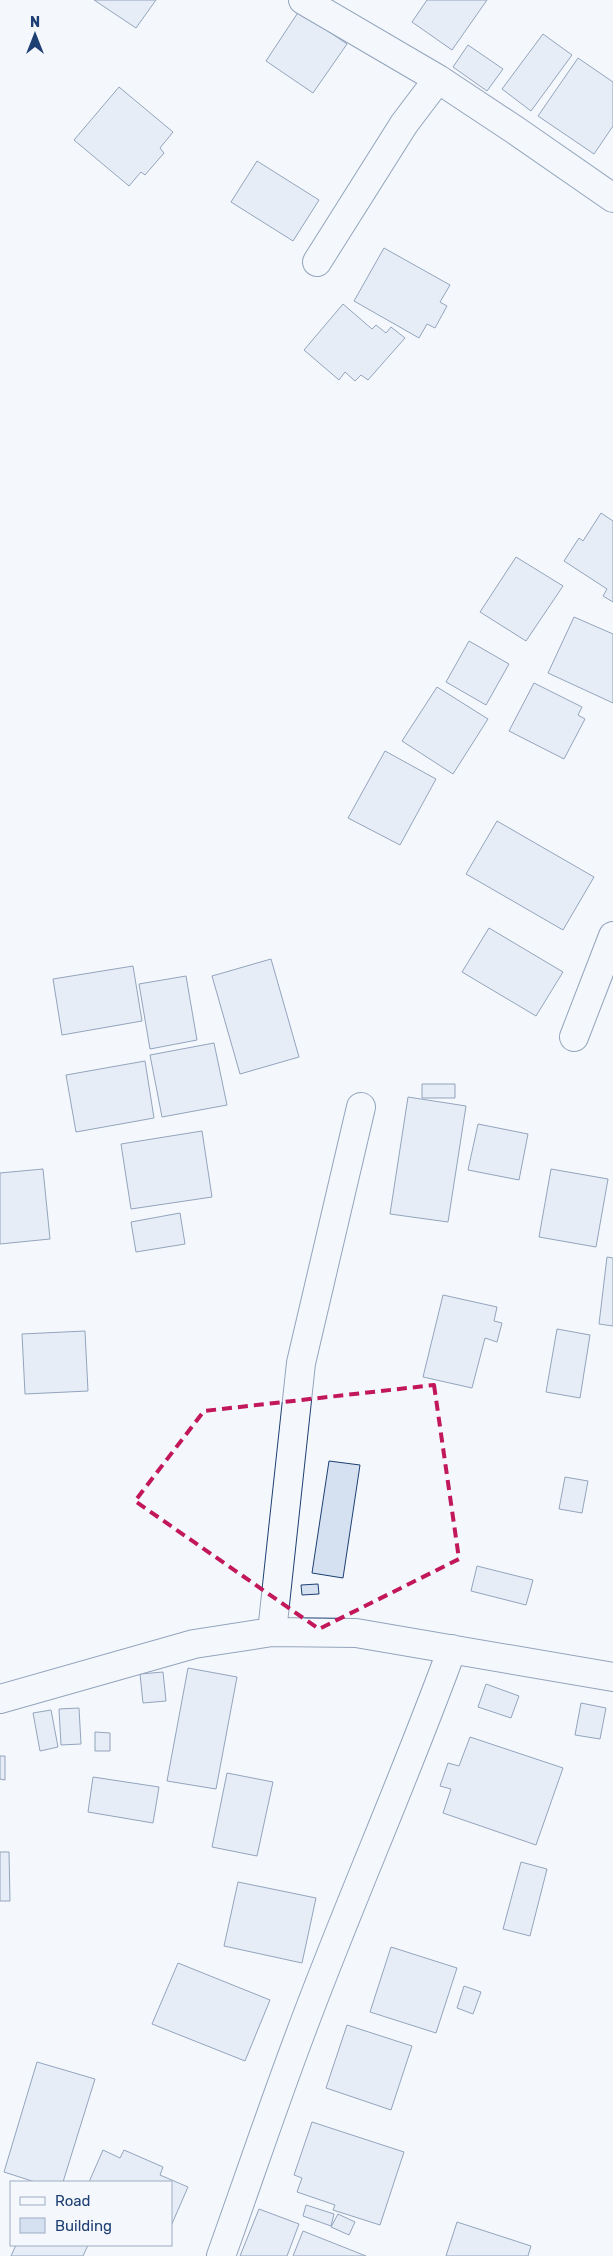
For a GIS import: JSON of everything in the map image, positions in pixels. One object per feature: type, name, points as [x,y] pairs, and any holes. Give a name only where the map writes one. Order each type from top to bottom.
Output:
[{"type":"street","points":[[312,2],[438,79],[613,198]]},
{"type":"street","points":[[318,262],[404,124],[438,79]]},
{"type":"street","points":[[574,1038],[613,936]]},
{"type":"street","points":[[272,1632],[301,1363],[361,1107]]},
{"type":"street","points":[[0,1699],[194,1644],[272,1632],[356,1633],[613,1677]]},
{"type":"street","points":[[221,2256],[301,2032],[375,1841],[408,1767],[452,1649]]},
{"type":"highlighted area","points":[[434,1385],[459,1559],[319,1629],[135,1501],[204,1411]]},
{"type":"building","points":[[94,0],[156,0],[136,28]]},
{"type":"building","points":[[427,0],[487,0],[452,50],[412,22]]},
{"type":"building","points":[[299,11],[347,44],[313,93],[266,61]]},
{"type":"building","points":[[543,34],[572,55],[531,111],[502,89]]},
{"type":"building","points":[[468,45],[503,69],[487,91],[453,67]]},
{"type":"building","points":[[578,58],[613,82],[613,126],[594,154],[538,116]]},
{"type":"building","points":[[119,87],[173,132],[160,148],[164,153],[145,175],[141,172],[129,186],[74,140]]},
{"type":"building","points":[[257,161],[319,200],[293,241],[231,202]]},
{"type":"building","points":[[384,248],[450,285],[440,302],[447,306],[435,328],[427,324],[419,338],[354,301]]},
{"type":"building","points":[[343,304],[372,329],[376,325],[386,333],[391,327],[405,338],[368,380],[361,375],[355,381],[345,372],[339,380],[304,350]]},
{"type":"building","points":[[601,513],[613,521],[613,602],[603,596],[607,589],[564,561],[579,538],[583,541]]},
{"type":"building","points":[[516,557],[563,586],[526,641],[480,612]]},
{"type":"building","points":[[574,617],[613,634],[613,703],[548,673]]},
{"type":"building","points":[[469,641],[509,664],[486,705],[446,682]]},
{"type":"building","points":[[534,683],[582,707],[578,715],[585,719],[564,759],[509,731]]},
{"type":"building","points":[[437,687],[488,719],[453,774],[402,741]]},
{"type":"building","points":[[385,751],[436,779],[400,845],[348,818]]},
{"type":"building","points":[[497,821],[594,877],[563,930],[466,874]]},
{"type":"building","points":[[489,928],[563,972],[536,1016],[462,972]]},
{"type":"building","points":[[271,959],[299,1057],[240,1074],[212,976]]},
{"type":"building","points":[[133,966],[142,1021],[62,1035],[53,979]]},
{"type":"building","points":[[186,976],[197,1040],[150,1049],[139,984]]},
{"type":"building","points":[[214,1043],[227,1105],[162,1117],[150,1055]]},
{"type":"building","points":[[145,1061],[154,1118],[76,1132],[66,1075]]},
{"type":"building","points":[[422,1084],[455,1084],[455,1098],[422,1098]]},
{"type":"building","points":[[408,1097],[466,1106],[448,1222],[390,1214]]},
{"type":"building","points":[[478,1124],[528,1134],[519,1180],[468,1170]]},
{"type":"building","points":[[202,1131],[212,1197],[131,1209],[121,1144]]},
{"type":"building","points":[[43,1169],[50,1239],[0,1244],[0,1173]]},
{"type":"building","points":[[551,1169],[608,1179],[596,1247],[539,1237]]},
{"type":"building","points":[[180,1213],[185,1244],[136,1252],[131,1222]]},
{"type":"building","points":[[607,1257],[613,1258],[613,1326],[599,1324]]},
{"type":"building","points":[[443,1295],[497,1307],[494,1321],[502,1323],[497,1342],[485,1338],[472,1388],[423,1377]]},
{"type":"building","points":[[557,1329],[590,1335],[580,1398],[546,1392]]},
{"type":"building","points":[[85,1331],[88,1391],[25,1394],[22,1334]]},
{"type":"building","points":[[329,1461],[360,1465],[343,1578],[312,1573]]},
{"type":"building","points":[[565,1477],[588,1481],[582,1513],[559,1509]]},
{"type":"building","points":[[477,1566],[533,1580],[526,1605],[471,1591]]},
{"type":"building","points":[[318,1584],[319,1594],[302,1595],[301,1585]]},
{"type":"building","points":[[188,1668],[237,1677],[216,1789],[167,1781]]},
{"type":"building","points":[[163,1672],[166,1701],[143,1703],[140,1674]]},
{"type":"building","points":[[486,1684],[519,1696],[511,1718],[478,1707]]},
{"type":"building","points":[[581,1703],[606,1708],[600,1739],[575,1735]]},
{"type":"building","points":[[79,1708],[81,1744],[61,1745],[59,1709]]},
{"type":"building","points":[[51,1710],[58,1747],[40,1751],[33,1713]]},
{"type":"building","points":[[95,1732],[110,1733],[110,1751],[95,1751]]},
{"type":"building","points":[[470,1737],[563,1768],[536,1845],[443,1813],[451,1789],[440,1786],[448,1763],[459,1766]]},
{"type":"building","points":[[0,1756],[5,1756],[5,1780],[0,1779]]},
{"type":"building","points":[[227,1773],[273,1782],[257,1856],[212,1847]]},
{"type":"building","points":[[93,1777],[159,1787],[153,1823],[88,1812]]},
{"type":"building","points":[[0,1852],[9,1852],[10,1901],[0,1901]]},
{"type":"building","points":[[521,1862],[547,1869],[530,1936],[503,1929]]},
{"type":"building","points":[[238,1882],[316,1898],[302,1963],[224,1946]]},
{"type":"building","points":[[391,1947],[457,1968],[436,2033],[370,2012]]},
{"type":"building","points":[[178,1963],[270,2000],[245,2061],[152,2024]]},
{"type":"building","points":[[464,1986],[481,1992],[473,2014],[457,2008]]},
{"type":"building","points":[[347,2025],[412,2046],[391,2110],[326,2088]]},
{"type":"building","points":[[37,2062],[95,2079],[63,2181],[32,2181],[4,2172]]},
{"type":"building","points":[[312,2122],[404,2152],[380,2225],[333,2210],[335,2205],[297,2192],[302,2178],[294,2175]]},
{"type":"building","points":[[103,2150],[120,2158],[124,2150],[163,2167],[160,2175],[188,2187],[172,2224],[172,2181],[89,2181]]},
{"type":"building","points":[[306,2205],[334,2214],[331,2226],[303,2216]]},
{"type":"building","points":[[259,2209],[299,2224],[287,2256],[240,2256]]},
{"type":"building","points":[[338,2214],[355,2222],[349,2235],[331,2227]]},
{"type":"building","points":[[457,2222],[531,2246],[528,2256],[446,2256]]},
{"type":"building","points":[[303,2231],[366,2256],[293,2256]]},
{"type":"building","points":[[16,2246],[88,2246],[83,2256],[11,2256]]}]
